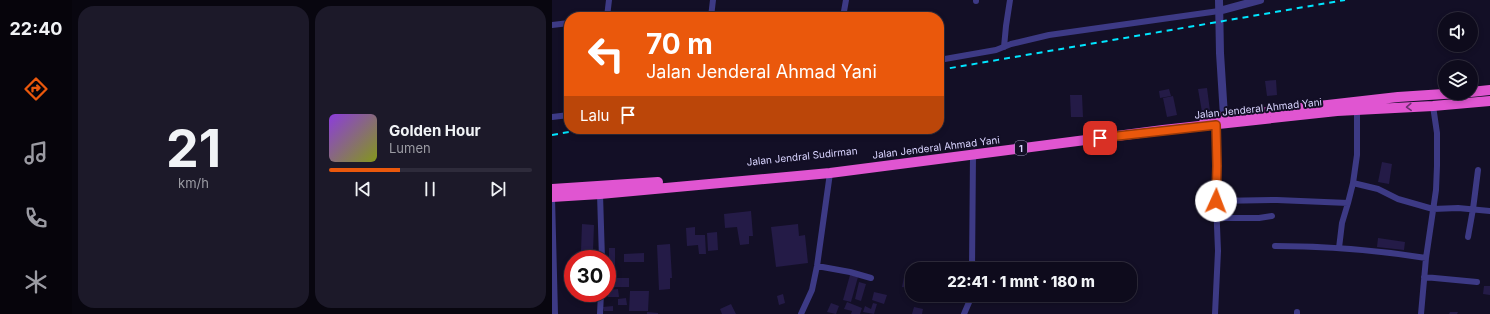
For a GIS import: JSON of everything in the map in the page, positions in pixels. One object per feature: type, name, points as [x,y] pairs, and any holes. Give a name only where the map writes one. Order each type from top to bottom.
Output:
[{"type":"highway","points":[[1478,91],[1490,90]]},
{"type":"highway","name":"Jalan Jendral Sudirman","points":[[552,189],[673,181],[850,164],[993,147],[1224,116],[1398,97],[1438,94]]},
{"type":"highway","name":"Jalan Jenderal Ahmad Yani","points":[[552,196],[600,194],[830,173],[972,154],[1337,111],[1433,106],[1490,101]]},
{"type":"street","points":[[608,12],[609,0]]},
{"type":"street","points":[[712,12],[713,0]]},
{"type":"street","points":[[844,12],[846,0]]},
{"type":"street","points":[[1004,47],[1010,0]]},
{"type":"street","points":[[1219,0],[1220,53],[1224,116]]},
{"type":"street","points":[[944,59],[1004,47],[1049,35],[1219,11],[1260,0]]},
{"type":"street","points":[[552,24],[564,23]]},
{"type":"street","points":[[1421,314],[1426,258],[1436,190],[1437,133],[1433,106]]},
{"type":"street","points":[[1339,248],[1342,223],[1354,183],[1357,155],[1357,110]]},
{"type":"street","points":[[552,117],[564,116]]},
{"type":"street","points":[[1215,314],[1218,251],[1216,201],[1216,125]]},
{"type":"street","points":[[972,154],[972,262]]},
{"type":"street","points":[[1468,237],[1478,170]]},
{"type":"street","points":[[801,314],[812,290],[817,266],[830,173]]},
{"type":"street","points":[[1354,183],[1378,189],[1398,199],[1433,209],[1473,209],[1490,211]]},
{"type":"street","points":[[600,194],[602,250]]},
{"type":"street","points":[[552,196],[555,314]]},
{"type":"street","points":[[1216,201],[1277,200],[1348,202]]},
{"type":"street","points":[[1217,218],[1259,218],[1272,216]]},
{"type":"street","points":[[1275,246],[1380,251],[1426,258]]},
{"type":"street","points":[[817,266],[850,272],[871,278]]},
{"type":"street","points":[[1424,277],[1477,282]]},
{"type":"street","points":[[600,314],[601,302]]},
{"type":"street","points":[[964,314],[968,302]]},
{"type":"building","points":[[1276,80],[1277,95],[1267,96],[1265,81]]},
{"type":"building","points":[[1207,88],[1210,111],[1202,112],[1198,89]]},
{"type":"building","points":[[1169,89],[1171,96],[1160,98],[1159,91]]},
{"type":"building","points":[[1070,95],[1082,95],[1083,117],[1071,117]]},
{"type":"building","points":[[1173,96],[1177,115],[1167,117],[1163,98]]},
{"type":"building","points":[[1382,162],[1392,164],[1389,184],[1378,182]]},
{"type":"building","points":[[751,211],[753,236],[749,236],[749,244],[740,245],[737,227],[725,228],[724,214]]},
{"type":"building","points":[[582,224],[594,225],[593,250],[581,250]]},
{"type":"building","points":[[798,224],[799,236],[805,235],[808,263],[776,267],[771,227]]},
{"type":"building","points":[[695,227],[695,235],[705,235],[706,254],[699,254],[698,245],[687,246],[686,228]]},
{"type":"building","points":[[717,232],[718,250],[708,251],[707,233]]},
{"type":"building","points":[[1378,238],[1405,242],[1404,250],[1377,247]]},
{"type":"building","points":[[670,244],[672,278],[670,278],[670,289],[659,290],[657,245]]},
{"type":"building","points":[[609,248],[615,248],[615,250],[609,250]]},
{"type":"building","points":[[644,253],[644,262],[624,262],[624,254]]},
{"type":"building","points":[[850,275],[858,277],[851,302],[843,300]]},
{"type":"building","points":[[904,277],[905,277],[905,287],[902,287]]},
{"type":"building","points":[[616,278],[629,278],[629,287],[616,287]]},
{"type":"building","points":[[859,282],[866,284],[861,301],[855,299]]},
{"type":"building","points":[[1484,286],[1490,286],[1490,295],[1483,294]]},
{"type":"building","points":[[616,289],[618,289],[619,297],[616,297]]},
{"type":"building","points":[[630,291],[649,291],[648,311],[629,311]]},
{"type":"building","points":[[874,292],[887,295],[884,304],[872,300]]},
{"type":"building","points":[[783,294],[785,303],[779,305],[777,296]]},
{"type":"building","points":[[626,298],[627,305],[618,305],[618,299]]},
{"type":"building","points":[[847,302],[862,308],[860,314],[851,314],[852,311],[844,309]]},
{"type":"building","points":[[831,303],[839,306],[836,314],[827,312]]},
{"type":"building","points":[[873,303],[877,304],[874,314],[863,312],[865,306],[871,309]]},
{"type":"building","points":[[731,304],[736,314],[722,314],[720,309]]},
{"type":"building","points":[[613,306],[613,311],[604,311],[603,307]]},
{"type":"building","points":[[914,307],[923,309],[922,314],[912,314]]},
{"type":"building","points":[[647,312],[658,313],[658,314],[647,314]]},
{"type":"building","points":[[1450,312],[1458,312],[1457,314],[1449,314]]},
{"type":"railway","points":[[944,69],[1345,0]]},
{"type":"railway","points":[[552,135],[564,133]]},
{"type":"route","points":[[1100,138],[1216,125],[1216,201]]}]
